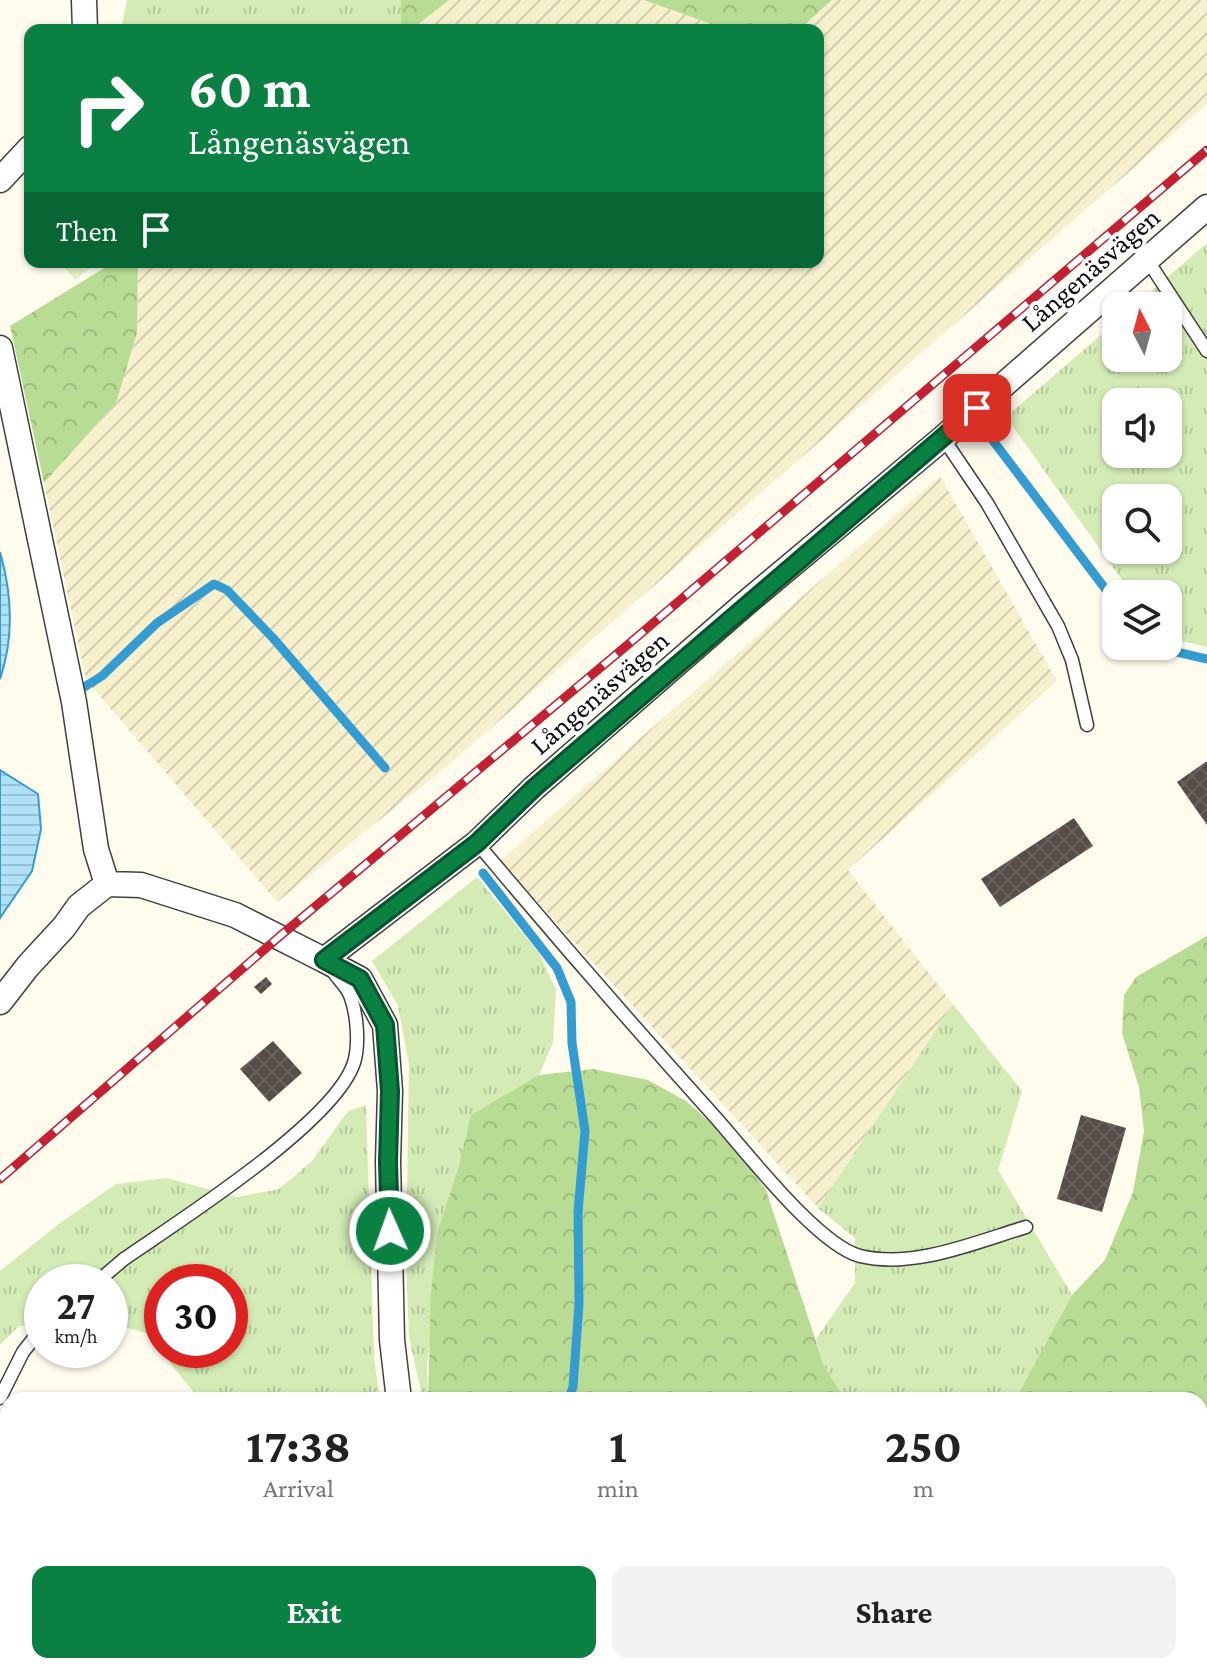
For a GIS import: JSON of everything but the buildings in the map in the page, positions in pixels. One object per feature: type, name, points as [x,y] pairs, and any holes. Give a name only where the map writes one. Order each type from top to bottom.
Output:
[{"type":"street","points":[[84,0],[85,24]]},
{"type":"street","points":[[0,180],[24,154]]},
{"type":"street","name":"Långenäsvägen","points":[[324,960],[477,843],[534,788],[723,623],[943,438],[1207,207]]},
{"type":"street","points":[[0,348],[74,702],[96,849],[107,884]]},
{"type":"street","points":[[0,1002],[79,906],[107,884],[141,885],[220,909],[360,979],[385,1025],[390,1091],[388,1162],[392,1340],[398,1392]]},
{"type":"lane","points":[[1148,261],[1207,351]]},
{"type":"lane","points":[[943,438],[987,503],[1058,626],[1072,660],[1087,725]]},
{"type":"lane","points":[[477,843],[580,966],[770,1178],[836,1245],[859,1256],[902,1258],[953,1249],[1026,1227]]},
{"type":"lane","points":[[118,1264],[295,1136],[337,1092],[354,1061],[356,1034],[351,996],[324,960]]},
{"type":"lane","points":[[3,1392],[24,1351]]},
{"type":"shaded area","points":[[449,0],[644,0],[711,24],[419,24]]},
{"type":"shaded area","points":[[832,0],[1207,0],[1207,104],[446,767],[277,902],[86,680],[44,483],[116,403],[137,333],[138,268],[824,268],[824,24],[806,24]]},
{"type":"shaded area","points":[[940,476],[1057,681],[848,870],[953,1004],[818,1208],[500,861]]},
{"type":"green space","points":[[127,0],[401,0],[401,24],[122,24]]},
{"type":"green space","points":[[401,0],[449,0],[419,24],[401,24]]},
{"type":"green space","points":[[644,0],[832,0],[806,24],[711,24]]},
{"type":"green space","points":[[1207,243],[1207,647],[1182,641],[1182,580],[1122,580],[1111,564],[1182,564],[1182,484],[1102,484],[1102,552],[1006,417],[1102,334],[1102,372],[1182,372],[1182,292],[1150,292]]},
{"type":"green space","points":[[65,268],[90,268],[75,280]]},
{"type":"green space","points":[[104,268],[138,268],[137,333],[116,403],[44,483],[10,326]]},
{"type":"green space","points":[[477,877],[539,953],[556,990],[553,1043],[539,1075],[471,1116],[458,1169],[427,1363],[428,1392],[421,1392],[409,1337],[406,1259],[409,1065],[398,1006],[372,961]]},
{"type":"green space","points":[[1207,936],[1207,1392],[1019,1392],[1072,1295],[1105,1260],[1133,1192],[1144,1131],[1139,1087],[1122,1033],[1124,995],[1136,977]]},
{"type":"green space","points":[[953,1004],[1022,1091],[998,1170],[1072,1295],[1019,1392],[841,1392],[824,1366],[816,1339],[855,1283],[855,1238],[818,1208]]},
{"type":"green space","points":[[593,1069],[648,1080],[686,1101],[732,1142],[766,1190],[824,1366],[841,1392],[428,1392],[431,1292],[438,1231],[471,1115],[539,1075]]},
{"type":"green space","points":[[366,1105],[374,1357],[379,1392],[194,1392],[174,1368],[248,1368],[248,1264],[144,1264],[144,1332],[128,1328],[128,1264],[24,1264],[24,1326],[19,1326],[0,1345],[0,1271],[116,1184],[167,1178],[237,1197],[279,1189],[312,1161],[348,1111]]},
{"type":"water","points":[[0,552],[10,616],[8,648],[0,679]]},
{"type":"water","points":[[0,770],[38,794],[41,829],[32,871],[0,918]]},
{"type":"waterway","points":[[985,430],[1102,585]]},
{"type":"waterway","points":[[81,689],[102,676],[157,623],[214,584],[227,590],[273,638],[385,768]]},
{"type":"waterway","points":[[1182,653],[1207,659]]},
{"type":"waterway","points":[[483,873],[557,968],[571,1002],[572,1043],[585,1131],[578,1212],[579,1304],[571,1392]]},
{"type":"railway","points":[[0,1179],[280,936],[631,642],[1207,150]]},
{"type":"route","points":[[390,1231],[390,1091],[385,1025],[360,979],[324,960],[477,843],[534,788],[746,603],[977,408]]}]
